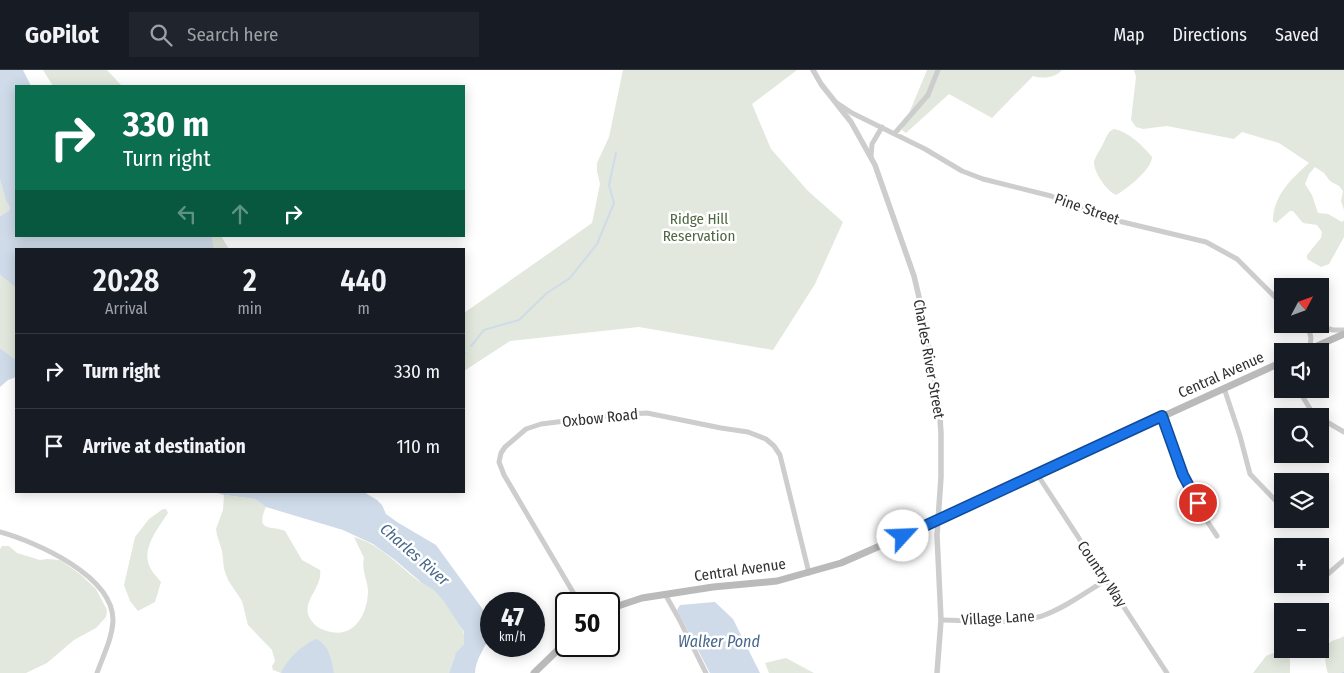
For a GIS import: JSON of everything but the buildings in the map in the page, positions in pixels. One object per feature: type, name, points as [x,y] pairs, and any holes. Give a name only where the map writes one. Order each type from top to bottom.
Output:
[{"type":"main road","points":[[1323,343],[1344,332]]},
{"type":"main road","name":"Central Avenue","points":[[620,605],[642,598],[665,594],[778,581],[841,563],[939,520],[1274,366]]},
{"type":"main road","points":[[534,673],[555,653]]},
{"type":"street","name":"Charles River Street","points":[[813,70],[821,84],[851,122],[871,157],[885,190],[914,276],[928,338],[939,405],[941,433],[937,535],[941,620],[937,673]]},
{"type":"street","points":[[895,133],[928,95],[938,70]]},
{"type":"street","name":"Pine Street","points":[[836,102],[852,113],[925,148],[962,171],[983,179],[1051,196],[1110,219],[1206,242],[1237,259],[1274,296]]},
{"type":"street","points":[[871,157],[872,144],[882,127]]},
{"type":"street","points":[[1329,329],[1344,332]]},
{"type":"street","points":[[1224,388],[1250,474],[1274,499]]},
{"type":"street","name":"Oxbow Road","points":[[573,592],[504,475],[499,462],[505,447],[526,429],[541,424],[614,415],[646,413],[748,432],[766,439],[780,454],[809,573]]},
{"type":"street","points":[[1162,416],[1183,475],[1203,515],[1217,536]]},
{"type":"street","points":[[1329,423],[1344,432]]},
{"type":"street","name":"Country Way","points":[[1037,474],[1167,673]]},
{"type":"street","points":[[0,532],[21,538],[40,547],[84,573],[100,589],[107,600],[112,621],[106,650],[98,673]]},
{"type":"street","points":[[1329,573],[1344,560]]},
{"type":"street","name":"Village Lane","points":[[941,620],[1004,620],[1041,616],[1073,601],[1106,580]]},
{"type":"street","points":[[665,594],[706,673]]},
{"type":"green space","points":[[43,70],[107,70],[121,85],[52,85]]},
{"type":"green space","name":"Ridge Hill Reservation","points":[[623,70],[797,70],[752,104],[771,149],[808,191],[843,222],[815,284],[773,350],[639,327],[510,341],[465,370],[465,312],[592,223],[600,184],[597,163],[609,137]]},
{"type":"green space","points":[[927,70],[1062,70],[1056,75],[1049,77],[1033,76],[992,118],[949,94],[906,133],[902,130]]},
{"type":"green space","points":[[1134,70],[1344,70],[1344,210],[1341,201],[1343,191],[1315,167],[1309,174],[1305,184],[1312,195],[1318,213],[1328,214],[1342,222],[1344,220],[1344,237],[1329,264],[1321,267],[1307,259],[1307,255],[1321,238],[1322,232],[1317,225],[1303,223],[1293,211],[1290,211],[1276,223],[1273,221],[1276,204],[1280,196],[1290,181],[1309,163],[1279,143],[1242,132],[1234,139],[1167,126],[1143,129],[1136,127],[1131,120],[1136,77]]},
{"type":"green space","points":[[1114,129],[1130,136],[1152,157],[1144,173],[1116,195],[1102,181],[1096,171],[1094,162],[1107,135]]},
{"type":"green space","points":[[0,180],[6,201],[10,207],[9,211],[0,216]]},
{"type":"green space","points":[[212,237],[222,237],[228,248],[214,248]]},
{"type":"green space","points":[[0,275],[15,287],[15,359],[0,348]]},
{"type":"green space","points":[[224,495],[255,499],[266,507],[262,521],[264,524],[285,531],[302,560],[320,570],[319,582],[307,608],[310,619],[321,629],[334,633],[350,629],[361,618],[365,610],[368,592],[363,567],[364,558],[354,537],[379,549],[418,581],[436,591],[453,614],[462,629],[465,639],[456,653],[449,673],[334,673],[330,656],[323,643],[295,654],[281,673],[273,670],[272,666],[275,661],[272,650],[248,625],[242,601],[228,580],[224,569],[222,551],[216,529],[223,510]]},
{"type":"green space","points":[[163,509],[166,509],[168,513],[152,538],[147,558],[151,569],[161,582],[155,602],[138,611],[130,601],[124,585],[135,537],[149,519]]},
{"type":"green space","points":[[2,546],[9,546],[17,553],[40,560],[60,560],[80,574],[96,589],[107,610],[106,617],[96,628],[74,640],[47,663],[26,673],[0,673],[0,549]]},
{"type":"green space","points":[[1344,636],[1344,673],[1328,673],[1325,661],[1325,658],[1329,658],[1329,643]]},
{"type":"green space","points":[[1273,653],[1274,658],[1289,658],[1290,673],[1253,673],[1266,656]]},
{"type":"green space","points":[[786,658],[814,673],[769,673],[765,663]]},
{"type":"water","points":[[0,70],[23,70],[30,85],[15,85],[15,237],[212,237],[214,248],[15,248],[15,287],[0,275],[0,216],[9,211],[10,207],[6,201],[0,180]]},
{"type":"water","points":[[0,348],[15,359],[15,377],[8,380],[0,387]]},
{"type":"water","name":"Charles River","points":[[218,493],[365,493],[382,505],[386,514],[436,545],[480,606],[480,657],[475,673],[449,673],[456,652],[464,644],[464,632],[443,600],[434,590],[422,583],[373,544],[343,530],[266,507],[255,499]]},
{"type":"water","name":"Walker Pond","points":[[715,602],[733,619],[760,673],[710,673],[677,610],[680,605]]},
{"type":"water","points":[[316,639],[327,649],[334,673],[281,673],[296,653]]},
{"type":"waterway","points":[[471,346],[484,330],[519,320],[547,293],[570,278],[597,244],[614,203],[609,185],[616,153]]},
{"type":"route","points":[[903,536],[1162,416],[1183,475],[1198,503]]}]
